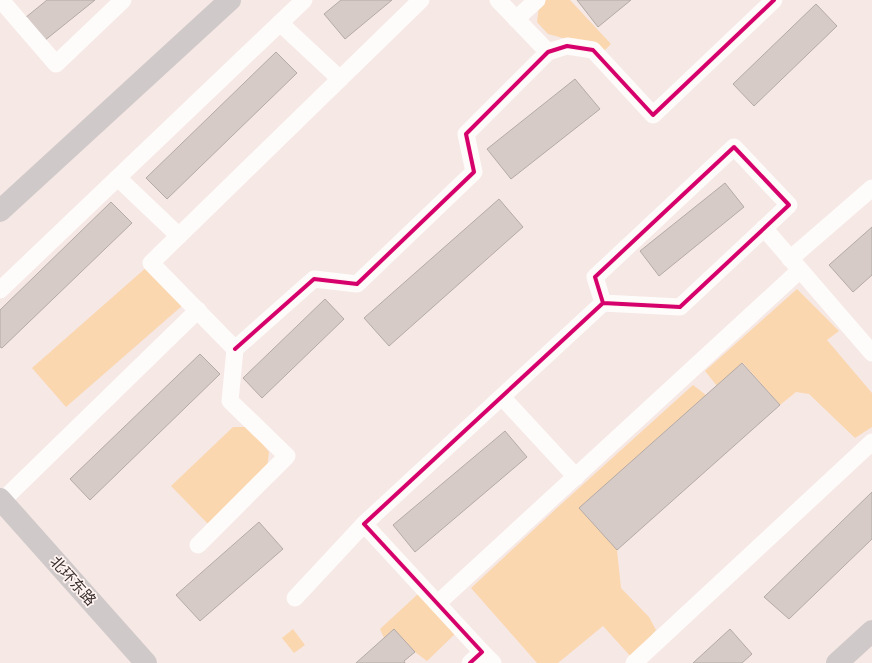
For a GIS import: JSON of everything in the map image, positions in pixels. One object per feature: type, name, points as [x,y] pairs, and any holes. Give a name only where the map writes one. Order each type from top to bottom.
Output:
[{"type":"street","points":[[4,1],[56,64],[123,0]]},
{"type":"street","points":[[0,290],[304,0]]},
{"type":"street","points":[[235,349],[151,263],[421,0]]},
{"type":"street","points":[[498,0],[548,52]]},
{"type":"street","points":[[516,18],[537,0]]},
{"type":"street","points":[[198,545],[287,456],[230,401],[235,349],[314,279],[357,284],[474,172],[466,134],[548,52],[568,46],[593,50],[653,115],[774,0]]},
{"type":"street","points":[[0,211],[225,2]]},
{"type":"street","points":[[280,23],[340,79]]},
{"type":"street","points":[[295,598],[364,524],[603,303],[680,307],[789,205],[734,147],[595,277],[603,303]]},
{"type":"street","points":[[118,178],[179,236]]},
{"type":"street","points":[[438,603],[576,477],[795,265],[872,188]]},
{"type":"street","points":[[764,228],[872,353]]},
{"type":"street","points":[[1,500],[198,310]]},
{"type":"street","points":[[502,397],[576,477]]},
{"type":"street","points":[[634,663],[872,442]]},
{"type":"street","name":"北环东路","points":[[1,500],[146,663]]},
{"type":"street","points":[[364,524],[488,657],[470,663]]},
{"type":"street","points":[[837,663],[872,631]]},
{"type":"shaded area","points":[[546,0],[570,0],[611,44],[603,52],[548,34],[537,22],[539,6]]},
{"type":"shaded area","points":[[148,266],[183,305],[66,407],[32,368]]},
{"type":"shaded area","points":[[797,289],[839,331],[827,340],[872,393],[872,427],[855,438],[809,394],[796,392],[780,405],[743,363],[717,386],[705,371]]},
{"type":"shaded area","points":[[693,385],[706,395],[580,508],[617,550],[621,588],[649,617],[656,630],[632,658],[603,626],[558,663],[537,663],[471,588]]},
{"type":"shaded area","points":[[233,427],[249,427],[269,452],[267,469],[208,524],[171,486]]},
{"type":"shaded area","points":[[418,594],[456,633],[427,661],[415,652],[394,629],[384,638],[380,629]]},
{"type":"shaded area","points":[[293,629],[305,645],[294,653],[282,638]]},
{"type":"building","points":[[47,0],[95,0],[44,41],[25,18]]},
{"type":"building","points":[[341,0],[392,0],[345,39],[324,14]]},
{"type":"building","points":[[577,0],[631,0],[598,27]]},
{"type":"building","points":[[816,4],[837,26],[754,106],[733,84]]},
{"type":"building","points":[[276,52],[297,73],[167,199],[146,178]]},
{"type":"building","points":[[575,79],[600,109],[511,179],[487,149]]},
{"type":"building","points":[[725,183],[744,207],[659,276],[640,251]]},
{"type":"building","points":[[499,199],[523,227],[389,346],[364,318]]},
{"type":"building","points":[[111,202],[132,223],[2,348],[0,347],[0,310]]},
{"type":"building","points":[[872,227],[872,275],[853,292],[829,265]]},
{"type":"building","points":[[325,299],[344,319],[262,398],[243,378]]},
{"type":"building","points":[[200,354],[220,374],[90,500],[70,479]]},
{"type":"building","points":[[742,363],[780,405],[617,550],[579,508]]},
{"type":"building","points":[[505,431],[527,457],[415,552],[393,525]]},
{"type":"building","points":[[872,492],[872,539],[789,619],[764,597]]},
{"type":"building","points":[[259,522],[283,549],[200,621],[176,595]]},
{"type":"building","points":[[394,629],[415,652],[404,661],[405,663],[356,663]]},
{"type":"building","points":[[730,629],[752,654],[742,663],[693,663]]},
{"type":"cycle path","points":[[235,349],[314,279],[357,284],[474,172],[466,134],[548,52],[567,46],[593,50],[653,115],[774,0]]},
{"type":"cycle path","points":[[470,663],[482,652],[364,524],[603,303],[680,307],[789,205],[734,147],[595,277],[603,303]]}]
